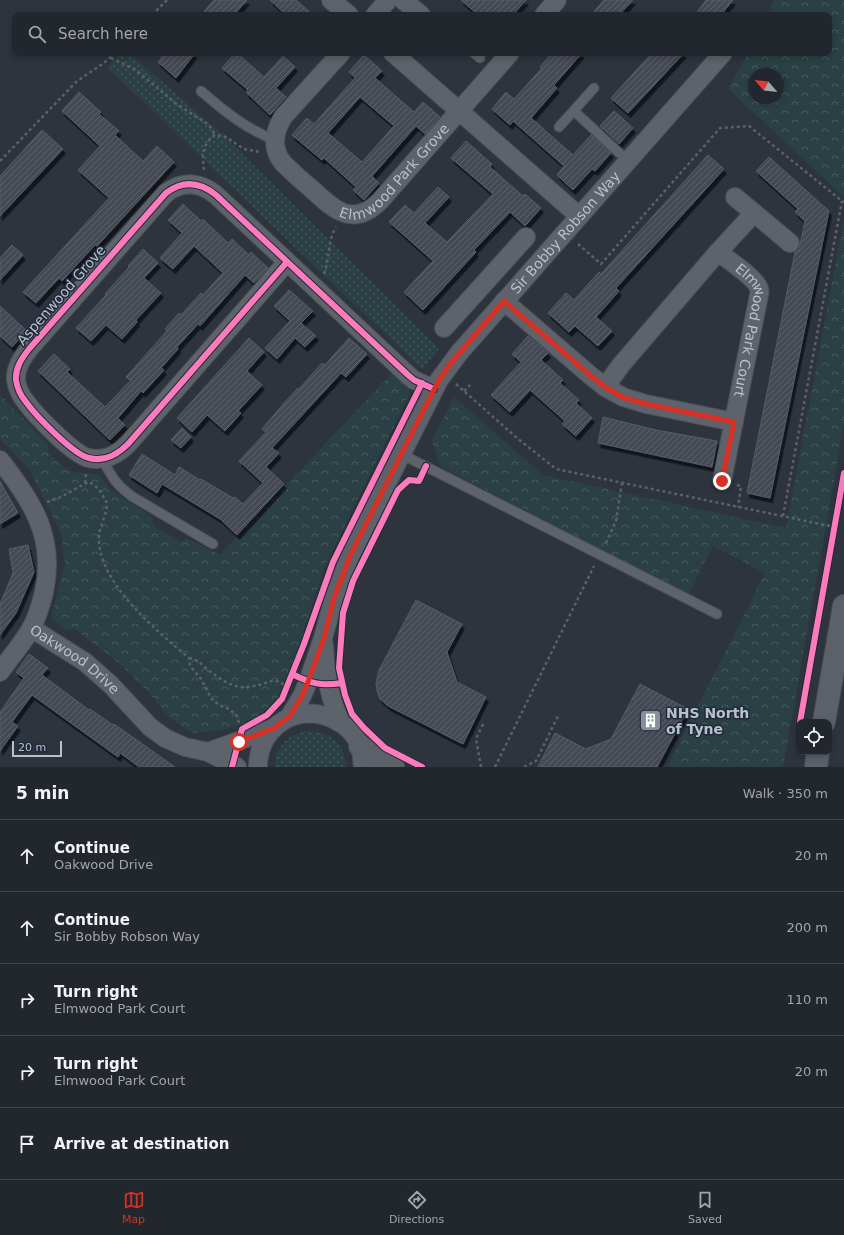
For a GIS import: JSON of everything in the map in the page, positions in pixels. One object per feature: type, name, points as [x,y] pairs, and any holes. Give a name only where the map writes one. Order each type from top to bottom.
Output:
[{"type":"street","points":[[331,0],[345,12]]},
{"type":"street","points":[[378,12],[388,0]]},
{"type":"street","points":[[403,0],[417,12]]},
{"type":"street","points":[[547,12],[557,0]]},
{"type":"street","points":[[276,146],[277,128],[283,117],[338,56]]},
{"type":"street","points":[[396,56],[579,216]]},
{"type":"street","name":"Elmwood Park Grove","points":[[276,146],[280,160],[329,205],[338,211],[358,214],[374,208],[507,56]]},
{"type":"street","name":"Sir Bobby Robson Way","points":[[290,716],[302,696],[308,682],[324,638],[334,598],[350,556],[443,374],[454,358],[720,56]]},
{"type":"street","name":"Aspenwood Grove","points":[[102,459],[89,458],[75,452],[30,408],[20,394],[16,381],[16,374],[20,362],[28,349],[166,193],[176,186],[194,184],[206,188],[216,195],[408,375],[414,380],[434,389]]},
{"type":"street","points":[[735,197],[790,243]]},
{"type":"street","name":"Elmwood Park Court","points":[[605,387],[621,365],[718,252],[754,213]]},
{"type":"street","points":[[476,334],[450,322],[526,237]]},
{"type":"street","points":[[514,250],[534,268]]},
{"type":"street","name":"Elmwood Park Court","points":[[718,252],[750,277],[760,289],[722,481]]},
{"type":"street","points":[[102,459],[112,456],[124,447],[287,262]]},
{"type":"street","name":"Elmwood Park Court","points":[[504,301],[605,387],[622,397],[646,404],[734,422]]},
{"type":"street","name":"Oakwood Drive","points":[[0,460],[22,489],[32,508],[46,544],[47,563],[45,584],[41,606],[31,628],[85,662],[111,685],[150,727],[165,738],[185,747],[208,752],[237,767]]},
{"type":"street","points":[[825,719],[844,606]]},
{"type":"street","points":[[0,672],[31,628]]},
{"type":"street","name":"Sir Bobby Robson Way","points":[[324,638],[324,659],[328,685],[334,707],[341,723]]},
{"type":"street","points":[[258,767],[260,750],[274,728],[290,716],[317,713],[341,723],[355,737],[361,757],[379,760],[393,767]]},
{"type":"street","points":[[208,752],[240,735],[274,728]]},
{"type":"street","points":[[816,767],[818,755]]},
{"type":"lane","points":[[559,127],[594,88]]},
{"type":"lane","points":[[201,91],[230,116],[276,146]]},
{"type":"lane","points":[[574,111],[628,161]]},
{"type":"lane","points":[[401,454],[717,614]]},
{"type":"lane","points":[[102,459],[113,480],[122,489],[213,544]]},
{"type":"path","points":[[155,12],[167,0]]},
{"type":"path","points":[[0,161],[77,81],[111,58],[136,70],[175,103],[209,125],[215,135],[226,137],[239,146],[252,151],[276,146]]},
{"type":"path","points":[[564,232],[601,264],[720,128],[749,126],[843,202],[783,516]]},
{"type":"path","points":[[206,188],[202,157],[207,142],[215,135]]},
{"type":"path","points":[[316,289],[325,274],[329,243],[332,234],[344,213]]},
{"type":"path","points":[[443,374],[518,438],[556,468],[835,527]]},
{"type":"path","points":[[464,391],[470,385]]},
{"type":"path","points":[[32,508],[61,497],[85,483],[91,483],[99,489],[107,503],[99,539],[101,552],[107,568],[130,603],[158,632],[189,658],[195,659],[230,685],[243,688],[257,686],[274,680],[288,686]]},
{"type":"path","points":[[495,767],[616,521],[622,483]]},
{"type":"path","points":[[833,535],[836,519]]},
{"type":"path","points":[[189,658],[190,666],[201,679],[211,698],[219,705],[229,709],[237,716],[240,735]]},
{"type":"path","points":[[285,693],[292,674],[308,682]]},
{"type":"path","points":[[524,767],[536,761],[558,716]]},
{"type":"path","points":[[481,767],[476,739],[483,724]]},
{"type":"green space","points":[[773,0],[844,0],[844,197],[728,89],[746,56],[832,56],[832,12],[769,12]]},
{"type":"green space","points":[[117,56],[132,56],[222,134],[439,349],[422,369],[107,67]]},
{"type":"green space","points":[[844,219],[844,424],[783,767],[667,767],[765,573],[713,546],[688,595],[440,466],[432,441],[454,397],[543,475],[786,528]]},
{"type":"green space","points":[[393,372],[411,391],[328,560],[287,682],[280,697],[252,721],[225,730],[193,733],[169,717],[148,692],[121,665],[75,629],[64,629],[51,618],[65,564],[61,534],[30,470],[0,439],[0,395],[48,444],[48,452],[65,467],[75,472],[98,474],[111,490],[151,516],[154,527],[180,541],[188,539],[220,555]]},
{"type":"green space","points":[[305,731],[321,733],[334,740],[342,751],[346,767],[275,767],[277,754],[283,743],[293,736]]},
{"type":"building","points":[[214,0],[247,0],[237,12],[204,12]]},
{"type":"building","points":[[270,0],[296,0],[310,12],[283,12]]},
{"type":"building","points":[[461,0],[526,0],[516,12],[475,12]]},
{"type":"building","points":[[604,0],[633,0],[622,12],[594,12]]},
{"type":"building","points":[[706,0],[733,0],[723,12],[697,12]]},
{"type":"building","points":[[163,56],[193,56],[176,78],[158,62]]},
{"type":"building","points":[[232,56],[240,56],[264,77],[283,56],[295,67],[276,88],[286,97],[270,115],[246,92],[248,90],[222,68]]},
{"type":"building","points":[[363,56],[365,56],[382,71],[375,78],[414,112],[423,102],[440,117],[425,134],[416,126],[372,176],[379,183],[364,200],[353,190],[356,187],[324,158],[322,160],[292,135],[307,118],[314,124],[355,78],[349,72]],"holes":[[[360,97],[394,126],[362,162],[328,133]]]},
{"type":"building","points":[[549,56],[579,56],[554,85],[557,88],[531,118],[573,155],[591,135],[611,153],[595,171],[592,169],[573,190],[557,175],[564,166],[513,121],[510,125],[492,109],[506,92],[514,99],[542,68],[540,67]]},
{"type":"building","points":[[649,56],[681,56],[628,113],[611,98]]},
{"type":"building","points":[[79,92],[101,112],[99,114],[119,131],[115,135],[143,161],[157,146],[174,162],[97,246],[95,245],[62,281],[59,278],[36,303],[23,292],[109,198],[78,170],[100,146],[62,111]]},
{"type":"building","points":[[614,111],[633,128],[619,144],[600,126]]},
{"type":"building","points":[[42,130],[63,149],[0,216],[0,176]]},
{"type":"building","points":[[466,141],[492,164],[490,167],[523,196],[525,194],[541,208],[525,226],[510,212],[474,250],[476,252],[423,310],[404,292],[433,261],[389,222],[405,205],[414,213],[438,187],[449,197],[425,223],[447,242],[493,194],[451,158]]},
{"type":"building","points":[[708,155],[724,169],[616,288],[619,291],[596,317],[612,331],[598,346],[575,326],[569,332],[548,313],[566,293],[574,300],[599,272],[601,274]]},
{"type":"building","points":[[769,157],[829,211],[770,498],[747,493],[795,252],[799,250],[805,221],[795,212],[798,209],[756,171]]},
{"type":"building","points":[[183,204],[201,221],[203,219],[228,243],[232,239],[249,255],[251,252],[268,268],[254,283],[245,275],[200,326],[198,324],[177,347],[178,349],[161,368],[164,370],[143,393],[141,391],[118,418],[125,425],[110,440],[38,371],[54,354],[70,369],[67,372],[105,407],[130,381],[126,377],[167,331],[165,329],[179,313],[181,315],[201,293],[203,295],[223,273],[194,246],[173,269],[160,258],[182,233],[168,220]]},
{"type":"building","points":[[12,245],[23,255],[0,280],[0,258]]},
{"type":"building","points":[[143,249],[158,263],[144,278],[161,293],[136,320],[137,322],[122,339],[106,325],[91,341],[76,328],[106,295],[105,294]]},
{"type":"building","points":[[289,290],[313,311],[301,323],[316,336],[305,347],[295,338],[277,359],[265,348],[290,321],[274,306]]},
{"type":"building","points":[[0,306],[27,331],[12,347],[0,336]]},
{"type":"building","points":[[528,336],[548,353],[541,360],[563,380],[560,383],[579,400],[576,403],[592,418],[576,436],[562,424],[565,421],[530,390],[510,412],[491,395],[521,362],[512,354]]},
{"type":"building","points":[[249,338],[264,352],[247,371],[262,385],[238,411],[241,413],[225,431],[207,415],[192,432],[177,418]]},
{"type":"building","points":[[349,338],[367,354],[346,377],[341,373],[272,448],[279,453],[266,467],[284,484],[237,535],[220,519],[162,484],[157,493],[129,475],[142,454],[175,475],[179,467],[233,498],[235,497],[243,504],[263,483],[239,461],[266,432],[262,429],[285,402],[298,388],[299,389],[322,363],[325,365]]},
{"type":"building","points":[[603,417],[656,430],[717,441],[712,467],[598,443]]},
{"type":"building","points":[[182,428],[191,437],[181,448],[171,440]]},
{"type":"building","points":[[0,481],[18,513],[0,524]]},
{"type":"building","points":[[28,545],[34,572],[16,613],[0,635],[0,604],[13,573],[9,549]]},
{"type":"building","points":[[416,600],[462,624],[447,652],[457,682],[486,697],[463,744],[388,706],[380,699],[377,691],[376,683],[379,670]]},
{"type":"building","points":[[29,654],[48,668],[42,675],[89,710],[90,709],[113,725],[114,724],[175,767],[139,767],[120,753],[118,757],[32,695],[12,722],[18,726],[0,751],[0,712],[24,678],[16,672]]},
{"type":"building","name":"NHS North of Tyne","points":[[640,684],[688,709],[657,767],[538,767],[555,733],[586,749],[611,739]]},
{"type":"cycle path","points":[[287,262],[128,444],[115,454],[105,458],[95,459],[89,458],[74,450],[38,416],[24,400],[17,386],[16,376],[18,367],[29,349],[166,193],[179,186],[191,184],[204,187],[216,195],[408,375],[414,380],[434,389]]},
{"type":"cycle path","points":[[232,767],[242,729],[267,715],[282,699],[304,644],[333,562],[422,383]]},
{"type":"cycle path","points":[[422,767],[385,748],[352,714],[345,695],[339,668],[343,613],[353,581],[398,490],[409,480],[419,481],[426,466]]},
{"type":"cycle path","points":[[801,719],[844,473]]},
{"type":"cycle path","points":[[292,674],[305,680],[317,683],[342,683]]},
{"type":"place","name":"NHS North of Tyne","points":[[651,721]]},
{"type":"route","points":[[239,742],[274,728],[290,716],[302,696],[308,682],[324,638],[334,598],[350,556],[439,380],[459,353],[504,301],[591,376],[605,387],[622,397],[646,404],[734,422],[722,481]]}]
